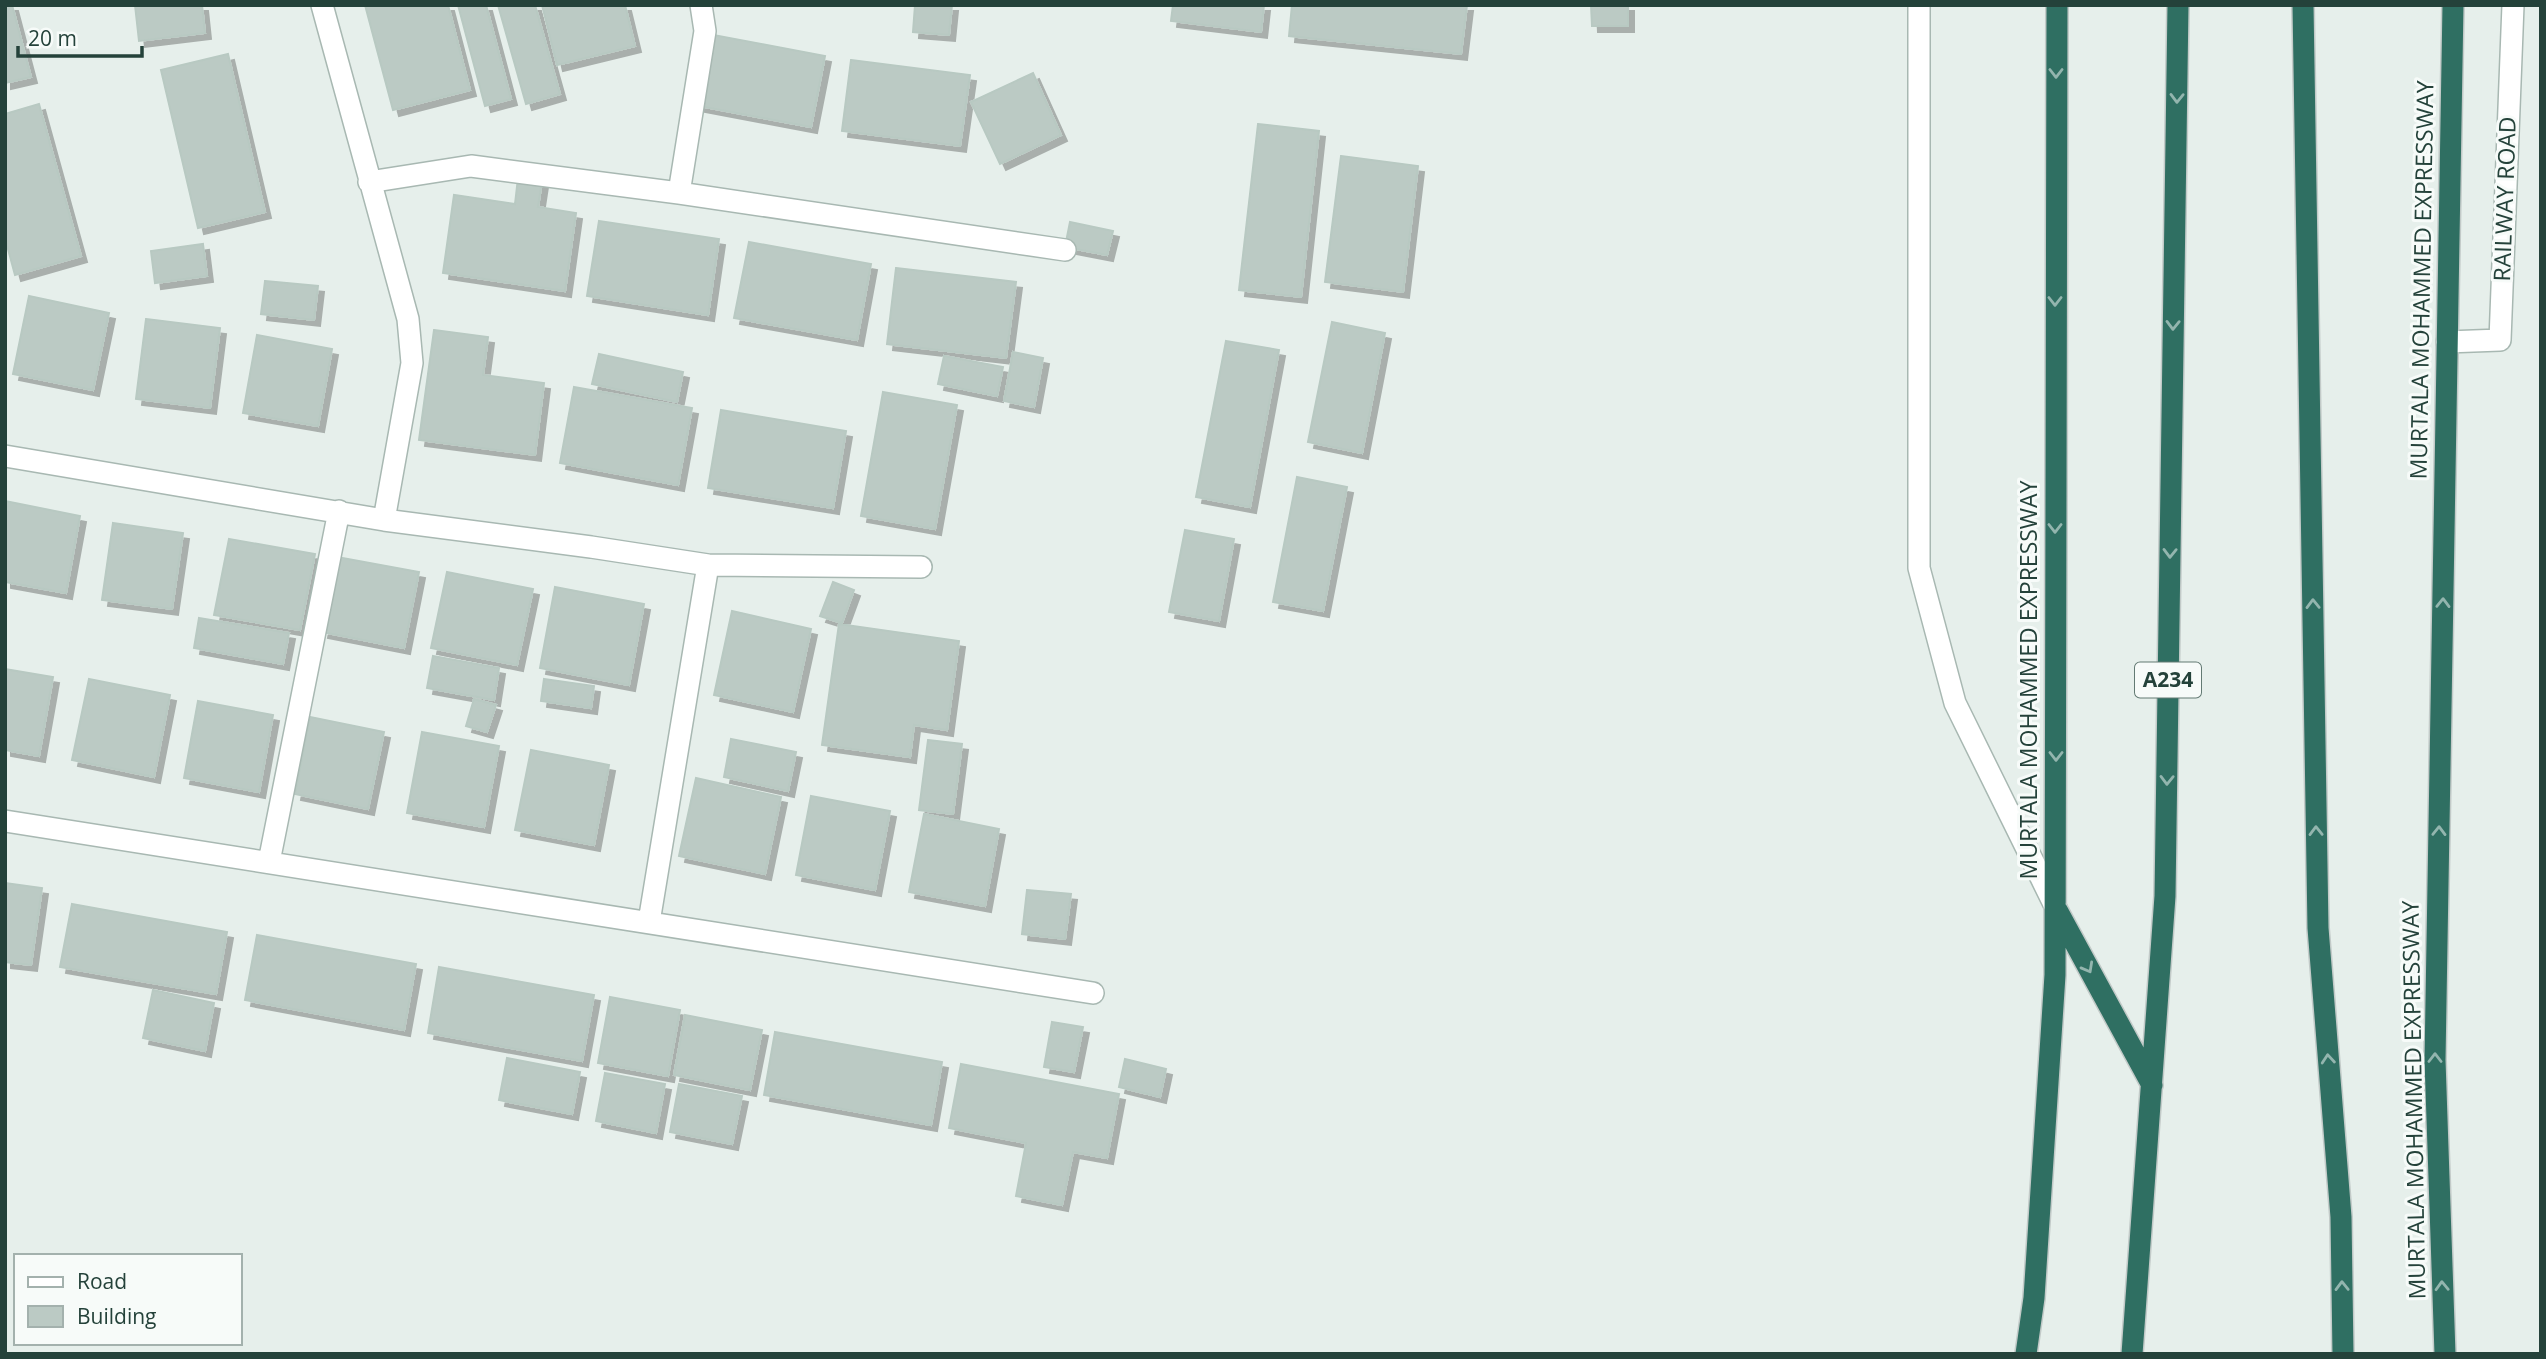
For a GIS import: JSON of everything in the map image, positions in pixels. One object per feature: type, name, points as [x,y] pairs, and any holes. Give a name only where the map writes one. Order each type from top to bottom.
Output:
[{"type":"highway","name":"MURTALA MOHAMMED EXPRESSWAY","points":[[2026,1354],[2034,1298],[2055,975],[2057,5]]},
{"type":"highway","points":[[2164,5],[2177,62]]},
{"type":"highway","name":"A234","points":[[2132,1354],[2165,882],[2178,5]]},
{"type":"highway","points":[[2303,5],[2318,928],[2341,1217],[2343,1354]]},
{"type":"highway","name":"MURTALA MOHAMMED EXPRESSWAY","points":[[2445,1354],[2435,1060],[2453,5]]},
{"type":"highway","points":[[2056,908],[2152,1085]]},
{"type":"street","points":[[322,5],[408,319],[412,363],[384,520]]},
{"type":"street","points":[[679,193],[705,31],[701,5]]},
{"type":"street","points":[[1919,5],[1919,568],[1955,703],[2056,908]]},
{"type":"street","name":"RAILWAY ROAD","points":[[2447,342],[2500,340],[2513,5]]},
{"type":"street","points":[[369,182],[471,166],[679,193],[1065,250]]},
{"type":"street","points":[[5,456],[384,520],[708,565],[921,567]]},
{"type":"street","points":[[269,862],[339,511]]},
{"type":"street","points":[[649,922],[708,565]]},
{"type":"street","points":[[5,821],[1093,993]]},
{"type":"building","points":[[5,5],[12,5],[31,77],[5,83]]},
{"type":"building","points":[[135,5],[202,5],[205,33],[139,41]]},
{"type":"building","points":[[365,5],[448,5],[470,90],[393,110]]},
{"type":"building","points":[[458,5],[486,5],[511,99],[485,106]]},
{"type":"building","points":[[498,5],[535,5],[560,94],[526,104]]},
{"type":"building","points":[[542,5],[625,5],[635,46],[557,65]]},
{"type":"building","points":[[915,5],[952,5],[949,35],[913,32]]},
{"type":"building","points":[[1173,5],[1264,5],[1261,32],[1171,21]]},
{"type":"building","points":[[1292,5],[1467,5],[1461,54],[1289,36]]},
{"type":"building","points":[[1591,5],[1628,5],[1628,26],[1592,26]]},
{"type":"building","points":[[708,34],[825,56],[811,127],[694,105]]},
{"type":"building","points":[[228,54],[265,212],[198,228],[161,70]]},
{"type":"building","points":[[851,60],[970,75],[960,146],[842,131]]},
{"type":"building","points":[[1033,73],[1061,135],[1000,164],[971,102]]},
{"type":"building","points":[[39,104],[81,256],[15,275],[5,238],[5,114]]},
{"type":"building","points":[[1258,124],[1319,131],[1301,297],[1239,290]]},
{"type":"building","points":[[1341,156],[1418,166],[1403,292],[1325,282]]},
{"type":"building","points":[[518,178],[542,181],[538,207],[576,213],[565,291],[443,273],[454,195],[515,204]]},
{"type":"building","points":[[599,221],[719,239],[708,315],[587,296]]},
{"type":"building","points":[[1070,222],[1113,231],[1107,255],[1065,247]]},
{"type":"building","points":[[749,242],[871,264],[857,340],[734,318]]},
{"type":"building","points":[[203,244],[207,276],[155,283],[151,251]]},
{"type":"building","points":[[896,268],[1016,282],[1006,358],[887,344]]},
{"type":"building","points":[[265,281],[318,286],[314,320],[261,314]]},
{"type":"building","points":[[29,296],[109,313],[93,390],[13,374]]},
{"type":"building","points":[[146,319],[220,328],[210,408],[136,399]]},
{"type":"building","points":[[1332,322],[1385,333],[1362,453],[1308,442]]},
{"type":"building","points":[[434,330],[488,337],[483,375],[544,383],[535,455],[419,440]]},
{"type":"building","points":[[257,335],[332,349],[318,426],[243,413]]},
{"type":"building","points":[[1226,341],[1279,350],[1250,507],[1196,497]]},
{"type":"building","points":[[1013,352],[1043,358],[1034,407],[1004,401]]},
{"type":"building","points":[[599,354],[683,372],[677,402],[592,384]]},
{"type":"building","points":[[944,356],[1003,367],[997,396],[938,384]]},
{"type":"building","points":[[574,387],[692,408],[678,485],[560,463]]},
{"type":"building","points":[[883,392],[957,405],[935,529],[861,516]]},
{"type":"building","points":[[721,410],[846,431],[833,508],[708,488]]},
{"type":"building","points":[[1297,477],[1347,487],[1323,611],[1273,602]]},
{"type":"building","points":[[5,501],[80,516],[66,593],[5,582]]},
{"type":"building","points":[[113,523],[183,533],[172,609],[102,600]]},
{"type":"building","points":[[1185,530],[1234,539],[1219,621],[1169,612]]},
{"type":"building","points":[[229,539],[315,554],[300,630],[214,615]]},
{"type":"building","points":[[337,557],[419,572],[404,648],[322,632]]},
{"type":"building","points":[[447,572],[533,589],[517,665],[431,648]]},
{"type":"building","points":[[833,582],[854,590],[842,623],[820,616]]},
{"type":"building","points":[[555,587],[644,604],[629,685],[540,668]]},
{"type":"building","points":[[732,611],[811,629],[793,712],[714,695]]},
{"type":"building","points":[[199,618],[289,633],[283,664],[194,648]]},
{"type":"building","points":[[839,624],[959,641],[947,730],[914,725],[910,757],[822,745]]},
{"type":"building","points":[[433,656],[499,668],[494,700],[427,688]]},
{"type":"building","points":[[5,669],[53,677],[39,756],[5,750]]},
{"type":"building","points":[[89,679],[170,695],[154,777],[72,760]]},
{"type":"building","points":[[544,679],[594,686],[591,708],[541,701]]},
{"type":"building","points":[[474,699],[496,705],[487,732],[466,726]]},
{"type":"building","points":[[198,701],[273,715],[259,792],[184,778]]},
{"type":"building","points":[[310,717],[384,732],[368,809],[295,794]]},
{"type":"building","points":[[422,732],[499,746],[484,827],[407,813]]},
{"type":"building","points":[[731,739],[796,752],[788,791],[724,777]]},
{"type":"building","points":[[928,740],[962,744],[953,814],[919,810]]},
{"type":"building","points":[[531,750],[609,765],[594,845],[515,830]]},
{"type":"building","points":[[696,778],[781,797],[765,874],[679,856]]},
{"type":"building","points":[[811,796],[890,811],[875,890],[796,875]]},
{"type":"building","points":[[924,814],[999,829],[985,906],[909,892]]},
{"type":"building","points":[[5,883],[42,888],[31,965],[5,962]]},
{"type":"building","points":[[1027,890],[1071,894],[1065,939],[1022,934]]},
{"type":"building","points":[[72,904],[227,932],[216,994],[60,967]]},
{"type":"building","points":[[257,935],[416,964],[404,1030],[245,1000]]},
{"type":"building","points":[[439,967],[594,995],[582,1061],[428,1033]]},
{"type":"building","points":[[153,990],[214,1003],[205,1051],[143,1038]]},
{"type":"building","points":[[610,997],[680,1010],[668,1076],[598,1063]]},
{"type":"building","points":[[685,1015],[762,1030],[750,1090],[674,1075]]},
{"type":"building","points":[[1052,1022],[1083,1027],[1074,1072],[1044,1067]]},
{"type":"building","points":[[775,1032],[942,1062],[931,1125],[764,1095]]},
{"type":"building","points":[[507,1058],[580,1072],[572,1114],[499,1100]]},
{"type":"building","points":[[1125,1059],[1166,1069],[1160,1097],[1119,1087]]},
{"type":"building","points":[[961,1064],[1119,1094],[1107,1158],[1073,1152],[1062,1205],[1016,1196],[1026,1143],[949,1128]]},
{"type":"building","points":[[605,1073],[665,1084],[656,1133],[596,1121]]},
{"type":"building","points":[[679,1084],[742,1096],[732,1144],[670,1132]]}]
